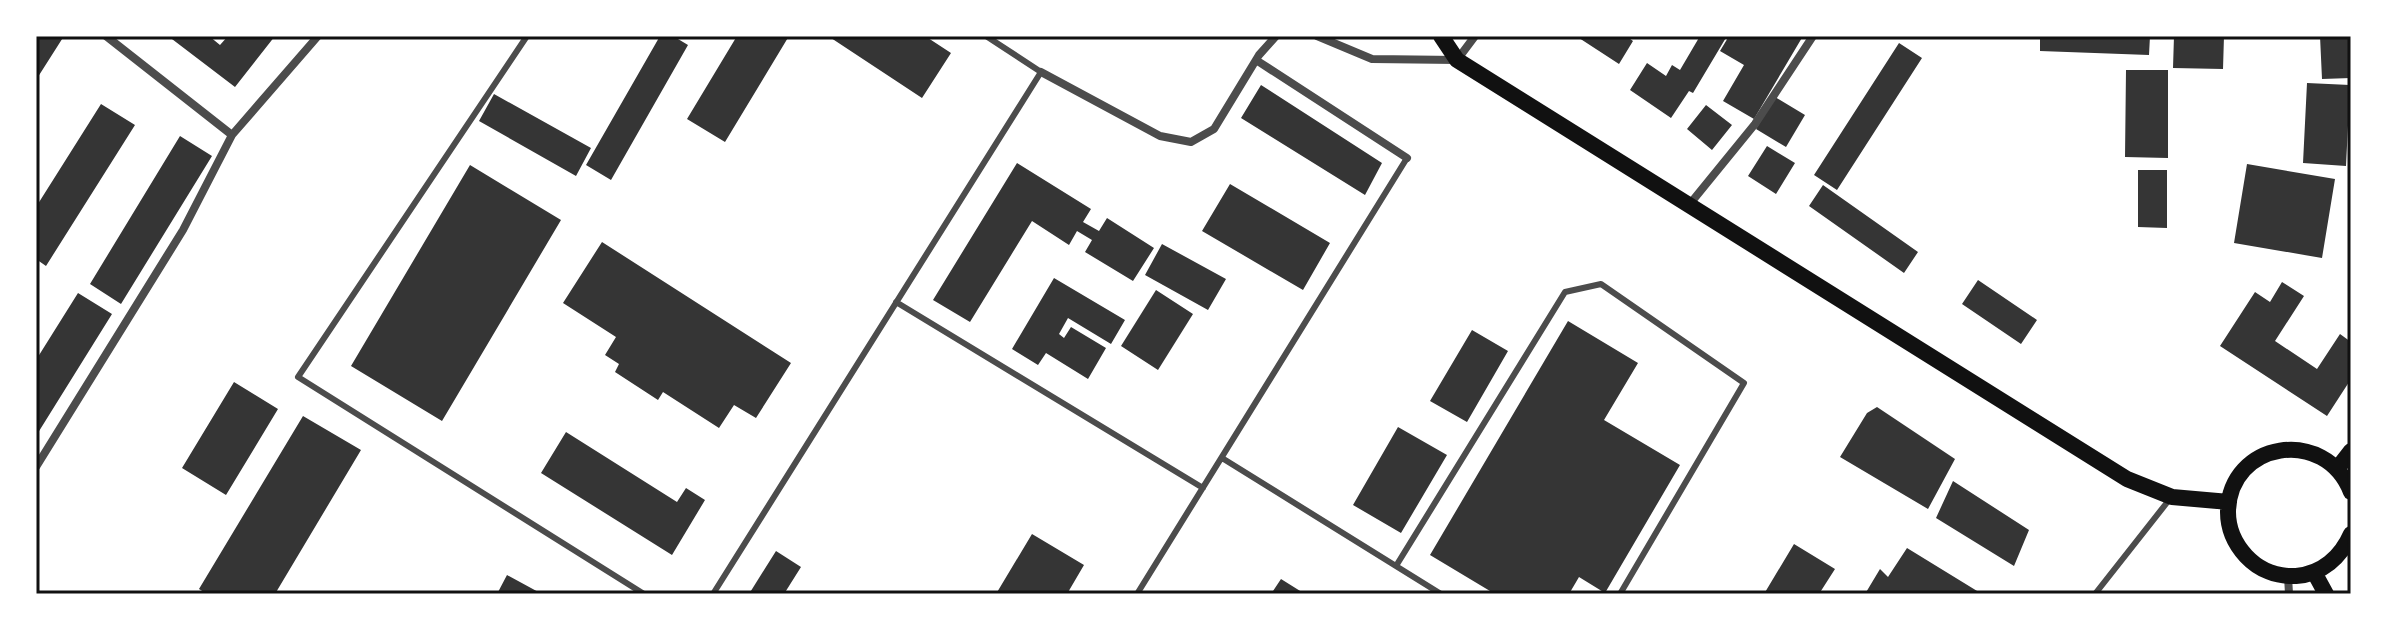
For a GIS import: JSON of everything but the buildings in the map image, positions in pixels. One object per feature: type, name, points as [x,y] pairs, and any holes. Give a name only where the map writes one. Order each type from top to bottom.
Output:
[{"type":"main road","points":[[1441,36],[1457,60],[2127,479],[2172,497],[2229,502]]},
{"type":"main road","points":[[2351,492],[2337,469],[2321,456],[2295,449],[2269,453],[2257,459],[2238,477],[2229,502],[2230,529],[2242,552],[2262,569],[2288,576],[2314,572],[2336,558],[2351,534]]},
{"type":"main road","points":[[2337,469],[2351,451]]},
{"type":"main road","points":[[2314,572],[2326,594]]},
{"type":"street","points":[[106,36],[232,135]]},
{"type":"street","points":[[36,467],[183,230],[232,135],[318,36]]},
{"type":"street","points":[[1041,72],[1160,136],[1191,142],[1214,129],[1256,60],[1276,36]]},
{"type":"street","points":[[1317,36],[1372,59],[1457,60],[1475,36]]},
{"type":"street","points":[[1689,205],[1755,124],[1813,36]]},
{"type":"street","points":[[1256,60],[1407,158]]},
{"type":"street","points":[[2288,576],[2289,594]]},
{"type":"lane","points":[[527,36],[298,377],[644,594]]},
{"type":"lane","points":[[713,594],[1041,72],[986,36]]},
{"type":"lane","points":[[1137,594],[1407,158]]},
{"type":"lane","points":[[1396,566],[1565,292],[1601,284],[1744,383],[1620,594]]},
{"type":"lane","points":[[896,302],[1203,488]]},
{"type":"lane","points":[[1222,458],[1441,594]]},
{"type":"lane","points":[[2095,594],[2172,497]]}]
